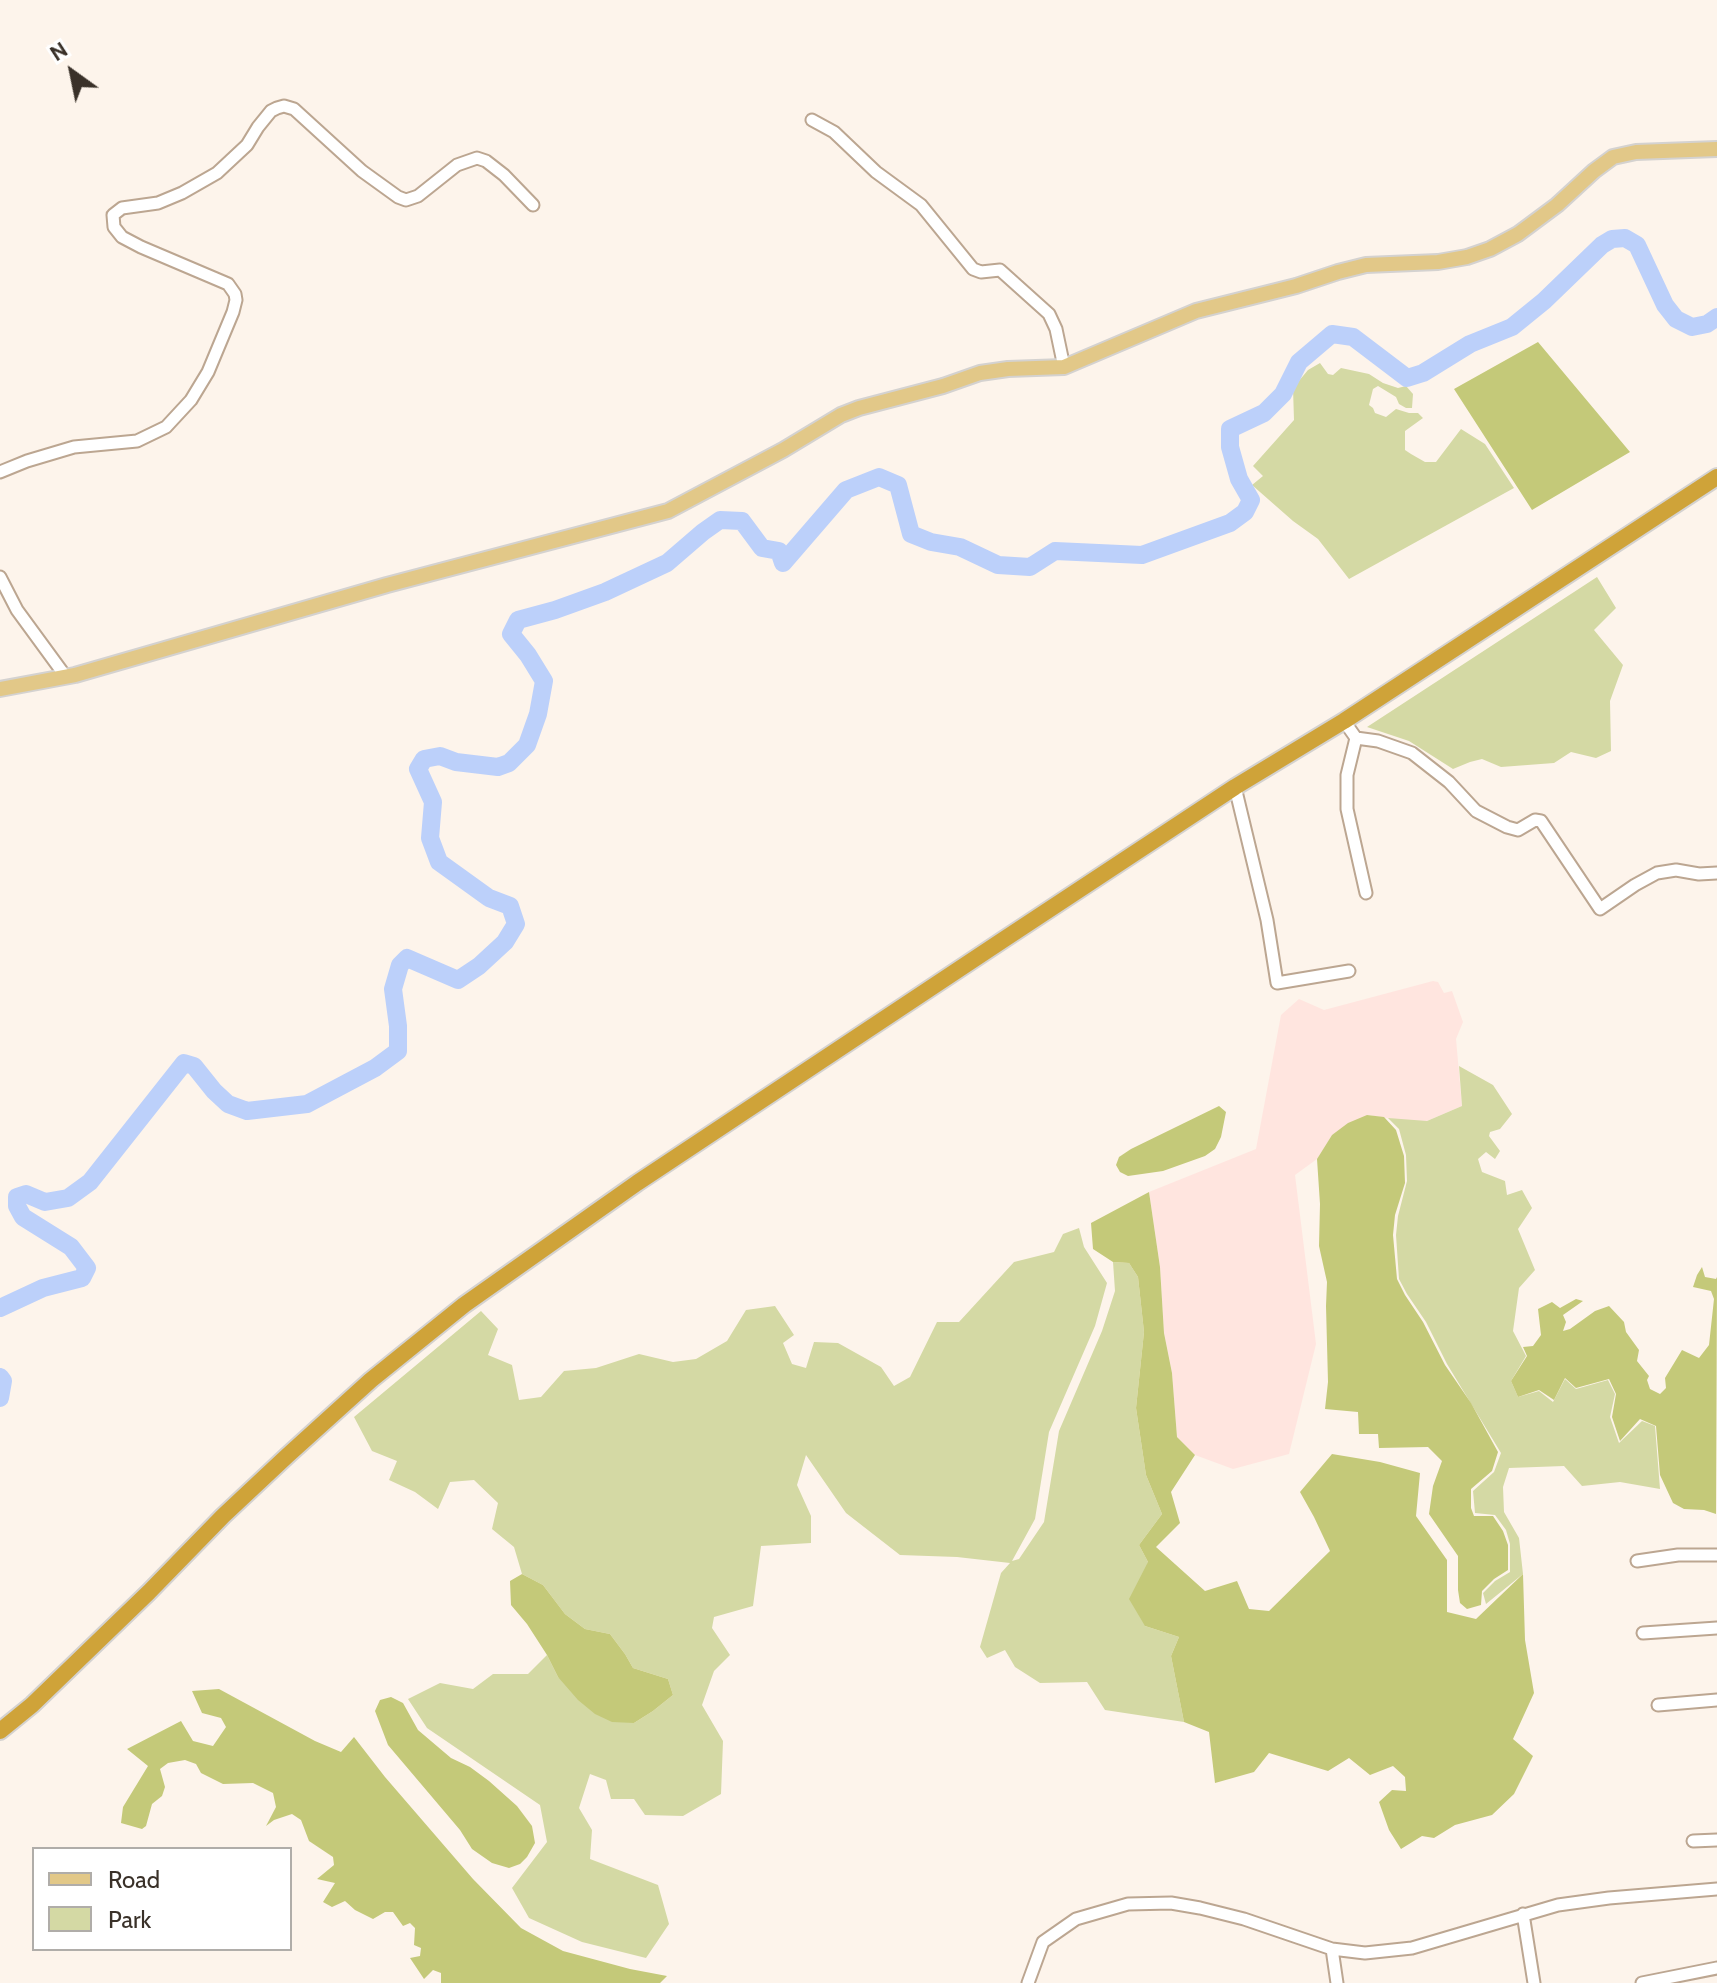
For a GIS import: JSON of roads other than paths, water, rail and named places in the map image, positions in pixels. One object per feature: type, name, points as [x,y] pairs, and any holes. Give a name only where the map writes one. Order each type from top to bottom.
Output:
[{"type":"highway","points":[[0,1731],[32,1705],[287,1456],[371,1380],[464,1305],[637,1183],[1235,787],[1344,721],[1717,477]]},
{"type":"main road","points":[[0,689],[66,677],[387,585],[668,511],[859,408],[980,373],[1064,367],[1196,311],[1366,265],[1438,262],[1467,257],[1518,234],[1613,157],[1636,152],[1717,149]]},
{"type":"street","points":[[0,472],[74,447],[137,441],[166,427],[191,400],[208,372],[236,300],[235,294],[228,284],[122,237],[114,227],[113,215],[122,208],[158,203],[217,173],[247,145],[271,111],[284,106],[294,109],[362,171],[406,200],[418,196],[457,165],[477,158],[504,175],[533,205]]},
{"type":"street","points":[[812,120],[834,132],[876,172],[921,205],[973,269],[981,272],[1000,270],[1049,314],[1056,329],[1064,367]]},
{"type":"street","points":[[0,577],[17,610],[66,677]]},
{"type":"street","points":[[1344,721],[1356,738],[1378,741],[1412,753],[1449,782],[1476,811],[1513,830],[1535,820],[1541,821],[1600,909],[1657,873],[1676,870],[1717,873]]},
{"type":"street","points":[[1356,738],[1347,775],[1347,809],[1366,893]]},
{"type":"street","points":[[1235,787],[1267,920],[1277,983],[1349,971]]},
{"type":"street","points":[[1637,1561],[1678,1555],[1717,1555]]},
{"type":"street","points":[[1643,1633],[1717,1628]]},
{"type":"street","points":[[1658,1705],[1717,1700]]},
{"type":"street","points":[[1693,1841],[1717,1840]]},
{"type":"street","points":[[1028,1983],[1043,1942],[1076,1919],[1128,1904],[1171,1903],[1200,1908],[1244,1919],[1332,1949],[1365,1953],[1412,1948],[1558,1905],[1717,1889]]},
{"type":"street","points":[[1523,1914],[1534,1983]]},
{"type":"street","points":[[1332,1949],[1337,1983]]},
{"type":"street","points":[[1642,1983],[1678,1979],[1717,1968]]},
{"type":"waterway","points":[[0,1308],[43,1288],[82,1278],[87,1268],[71,1247],[23,1217],[17,1206],[17,1197],[26,1194],[45,1202],[68,1198],[90,1182],[184,1063],[194,1066],[228,1104],[247,1111],[307,1104],[375,1068],[398,1051],[393,989],[400,965],[407,958],[458,980],[505,942],[516,924],[510,906],[489,898],[439,862],[430,838],[433,802],[418,769],[424,759],[440,756],[456,762],[498,767],[509,763],[527,745],[538,714],[544,681],[511,634],[518,620],[605,592],[667,563],[720,520],[742,521],[762,548],[779,551],[783,563],[846,490],[879,477],[898,485],[911,534],[931,542],[960,547],[998,565],[1030,567],[1055,551],[1142,555],[1230,523],[1245,512],[1251,500],[1239,479],[1230,447],[1230,429],[1264,413],[1283,394],[1299,362],[1332,334],[1353,337],[1407,378],[1423,373],[1470,344],[1512,327],[1612,239],[1625,238],[1637,245],[1665,305],[1676,319],[1692,327],[1707,324],[1717,317]]},
{"type":"waterway","points":[[0,1377],[3,1381],[0,1398]]}]
